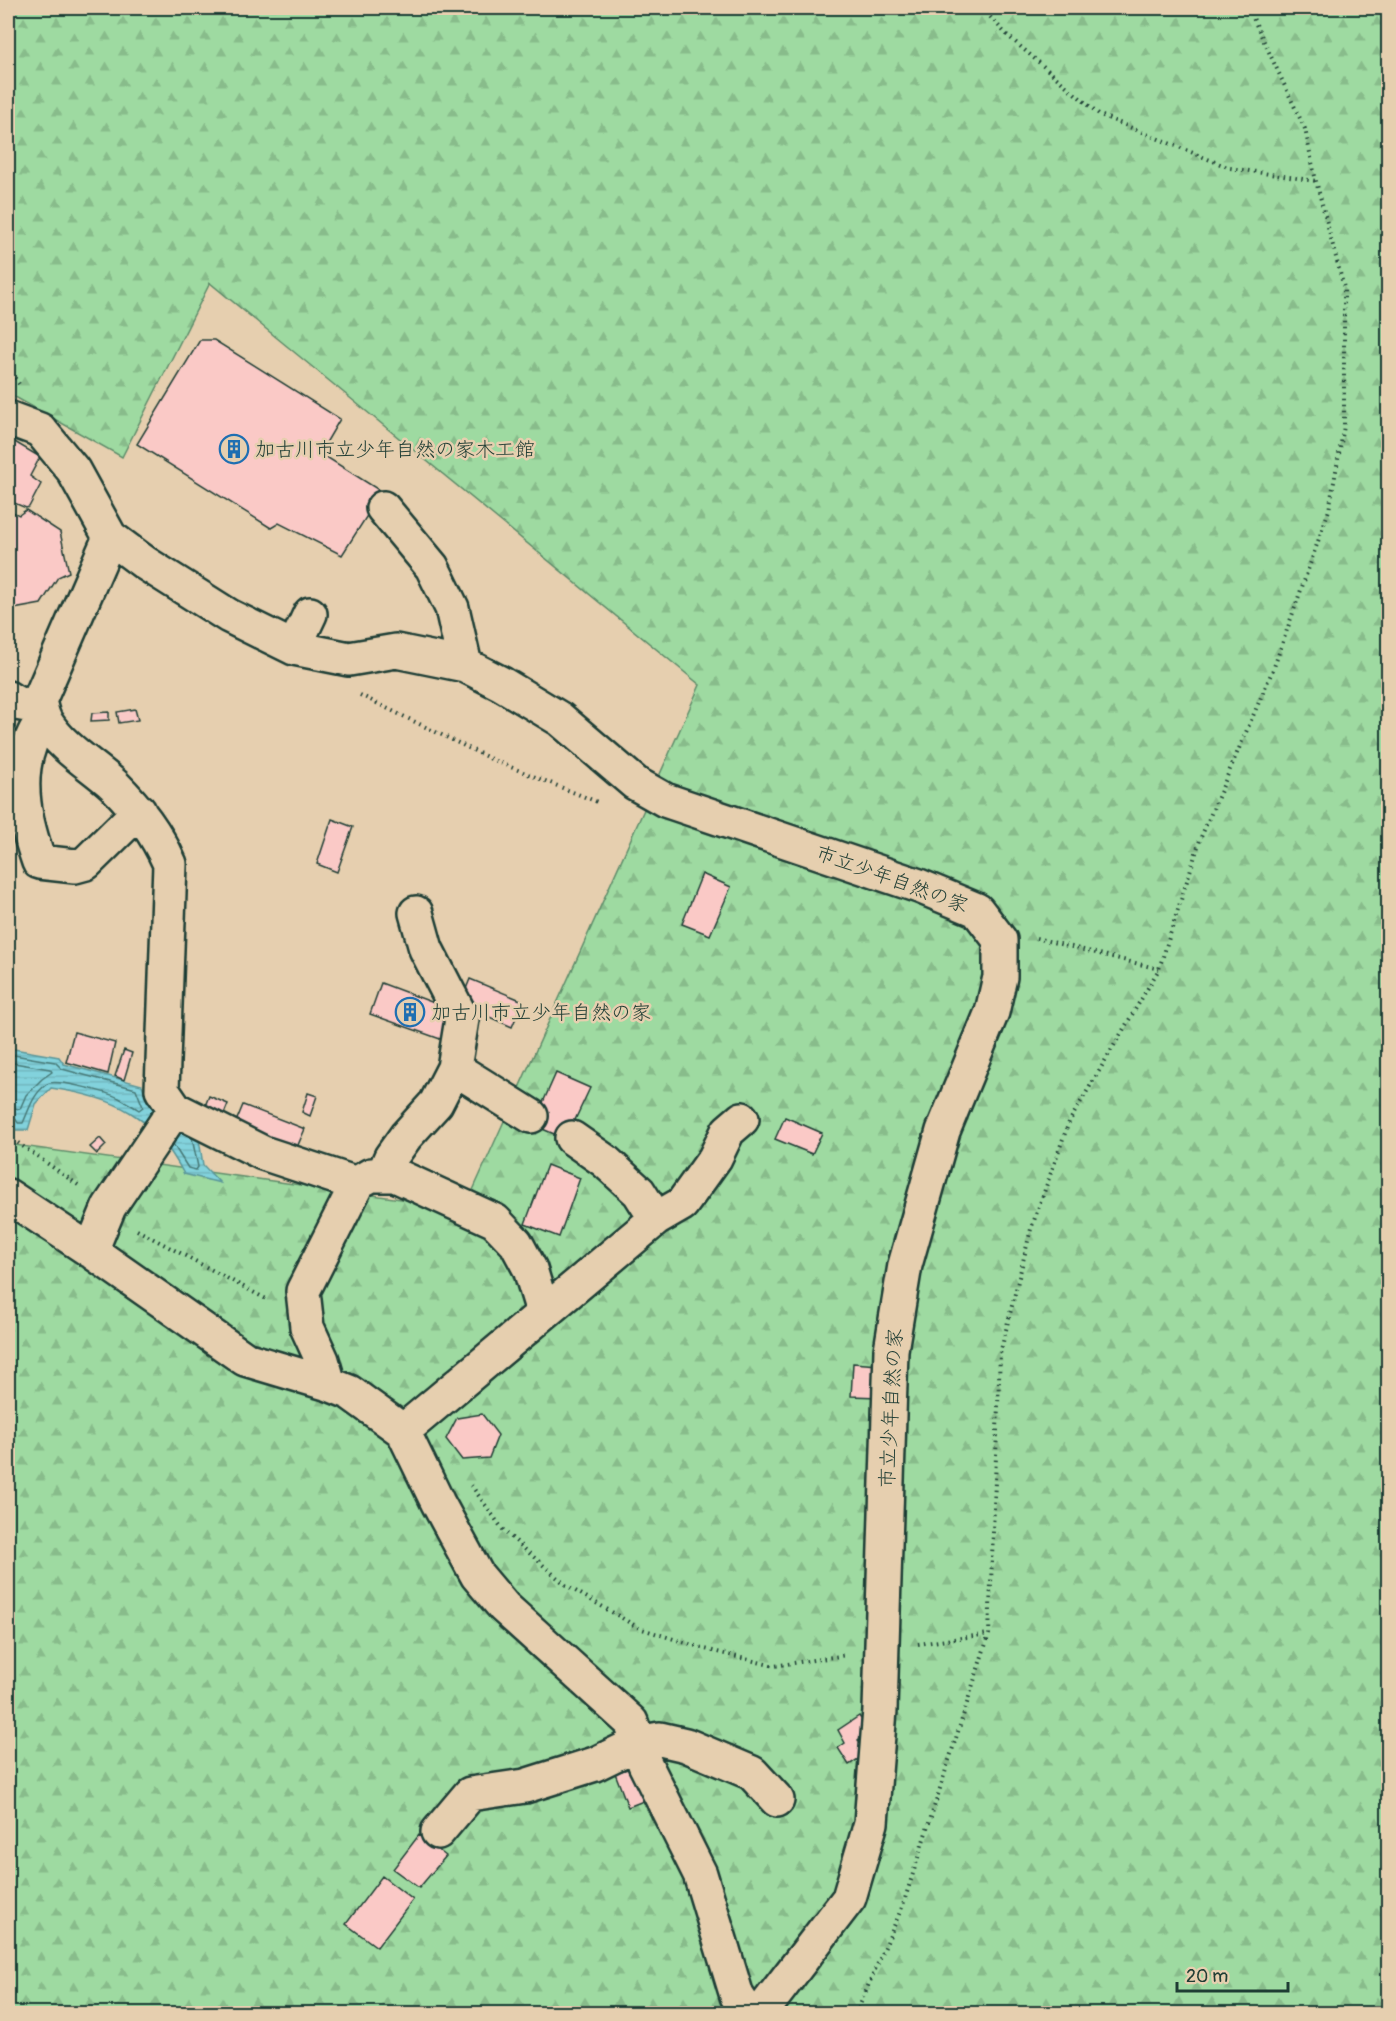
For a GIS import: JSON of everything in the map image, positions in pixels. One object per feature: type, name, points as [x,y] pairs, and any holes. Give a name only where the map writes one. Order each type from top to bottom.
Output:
[{"type":"lane","name":"市立少年自然の家","points":[[8,418],[40,430],[73,470],[110,537],[145,563],[229,616],[294,648],[349,659],[396,651],[465,665],[560,719],[635,783],[665,800],[919,886],[977,910],[1000,940],[1000,977],[992,1012],[944,1131],[905,1265],[891,1350],[880,1710],[871,1823],[849,1898],[760,2013]]},
{"type":"lane","points":[[383,508],[432,567],[453,608],[465,665]]},
{"type":"lane","points":[[110,537],[30,706],[37,727],[27,752],[22,780],[32,863],[75,866],[86,863],[139,811]]},
{"type":"lane","points":[[294,648],[310,614]]},
{"type":"lane","points":[[30,706],[65,746],[113,784],[139,811],[160,840],[170,864],[162,1090],[175,1109],[263,1153],[370,1179],[395,1175],[495,1221],[516,1243],[530,1269],[543,1312]]},
{"type":"lane","points":[[329,1384],[322,1360],[307,1327],[303,1291],[370,1179],[436,1103],[453,1068],[462,1019],[426,949],[416,913]]},
{"type":"lane","points":[[453,1068],[531,1116]]},
{"type":"lane","points":[[91,1251],[109,1207],[175,1109]]},
{"type":"lane","points":[[403,1431],[656,1219],[682,1204],[715,1158],[728,1131],[742,1119]]},
{"type":"lane","points":[[572,1138],[605,1161],[639,1192],[656,1219]]},
{"type":"lane","points":[[8,1196],[245,1359],[349,1392],[403,1431],[477,1575],[504,1606],[631,1722],[656,1785],[700,1874],[737,1996],[749,2013]]},
{"type":"lane","points":[[438,1832],[470,1794],[525,1786],[595,1764],[638,1743],[660,1739],[686,1745],[752,1773],[777,1800]]},
{"type":"path","points":[[982,8],[1007,35],[1100,115],[1230,168],[1316,181]]},
{"type":"path","points":[[856,2013],[903,1905],[989,1634],[1000,1354],[1031,1229],[1069,1122],[1159,969],[1201,837],[1274,667],[1329,510],[1344,426],[1344,288],[1305,129],[1253,18],[1251,8]]},
{"type":"path","points":[[8,1136],[109,1207],[136,1229],[269,1301]]},
{"type":"path","points":[[469,1481],[504,1531],[567,1586],[639,1628],[705,1649],[774,1666],[853,1654]]},
{"type":"path","points":[[910,1646],[989,1634]]},
{"type":"green space","points":[[8,8],[1388,8],[1388,2013],[8,2013],[8,1144],[465,1208],[700,685],[210,283],[122,457],[8,393]]},
{"type":"water","points":[[8,1048],[59,1057],[64,1064],[142,1085],[148,1103],[198,1133],[203,1165],[220,1183],[184,1174],[159,1137],[145,1123],[130,1112],[94,1097],[51,1088],[36,1104],[28,1130],[13,1130],[8,1113]]},
{"type":"building","name":"加古川市立少年自然の家木工館","points":[[200,340],[214,340],[340,419],[320,453],[382,492],[342,555],[279,523],[271,528],[137,444]]},
{"type":"building","points":[[8,438],[40,457],[30,476],[41,484],[29,507],[26,508],[12,502],[8,510]]},
{"type":"building","points":[[8,510],[19,515],[26,510],[60,532],[69,572],[58,577],[41,604],[8,610]]},
{"type":"building","points":[[135,709],[138,720],[119,723],[117,712]]},
{"type":"building","points":[[109,712],[109,720],[91,721],[92,713]]},
{"type":"building","points":[[332,819],[353,827],[337,872],[317,864]]},
{"type":"building","points":[[702,874],[731,887],[710,935],[682,924]]},
{"type":"building","name":"加古川市立少年自然の家","points":[[470,979],[523,1001],[512,1027],[460,1004]]},
{"type":"building","name":"加古川市立少年自然の家","points":[[381,983],[450,1009],[443,1040],[370,1014]]},
{"type":"building","points":[[12,987],[14,1037],[8,1037],[8,988]]},
{"type":"building","points":[[74,1032],[115,1043],[108,1074],[66,1062]]},
{"type":"building","points":[[124,1050],[132,1053],[124,1080],[115,1076]]},
{"type":"building","name":"加古川市立少年自然の家","points":[[556,1073],[590,1088],[566,1139],[533,1125]]},
{"type":"building","points":[[308,1093],[317,1096],[310,1116],[302,1112]]},
{"type":"building","points":[[209,1096],[228,1104],[224,1114],[205,1106]]},
{"type":"building","points":[[243,1105],[305,1129],[294,1154],[233,1129]]},
{"type":"building","points":[[785,1117],[822,1133],[812,1154],[775,1139]]},
{"type":"building","points":[[100,1138],[106,1145],[97,1154],[90,1147]]},
{"type":"building","points":[[547,1165],[580,1178],[559,1237],[525,1224]]},
{"type":"building","points":[[853,1363],[878,1365],[878,1397],[851,1396]]},
{"type":"building","points":[[482,1414],[498,1435],[489,1458],[462,1460],[446,1439],[457,1418]]},
{"type":"building","points":[[859,1716],[869,1731],[858,1740],[866,1754],[849,1765],[838,1748],[845,1743],[838,1730]]},
{"type":"building","points":[[634,1767],[646,1800],[628,1807],[615,1773]]},
{"type":"building","points":[[419,1835],[446,1856],[419,1888],[393,1869]]},
{"type":"building","points":[[382,1876],[413,1900],[377,1947],[346,1924]]},
{"type":"place","name":"加古川市立少年自然の家木工館","points":[[234,449]]},
{"type":"place","name":"加古川市立少年自然の家","points":[[410,1012]]}]
